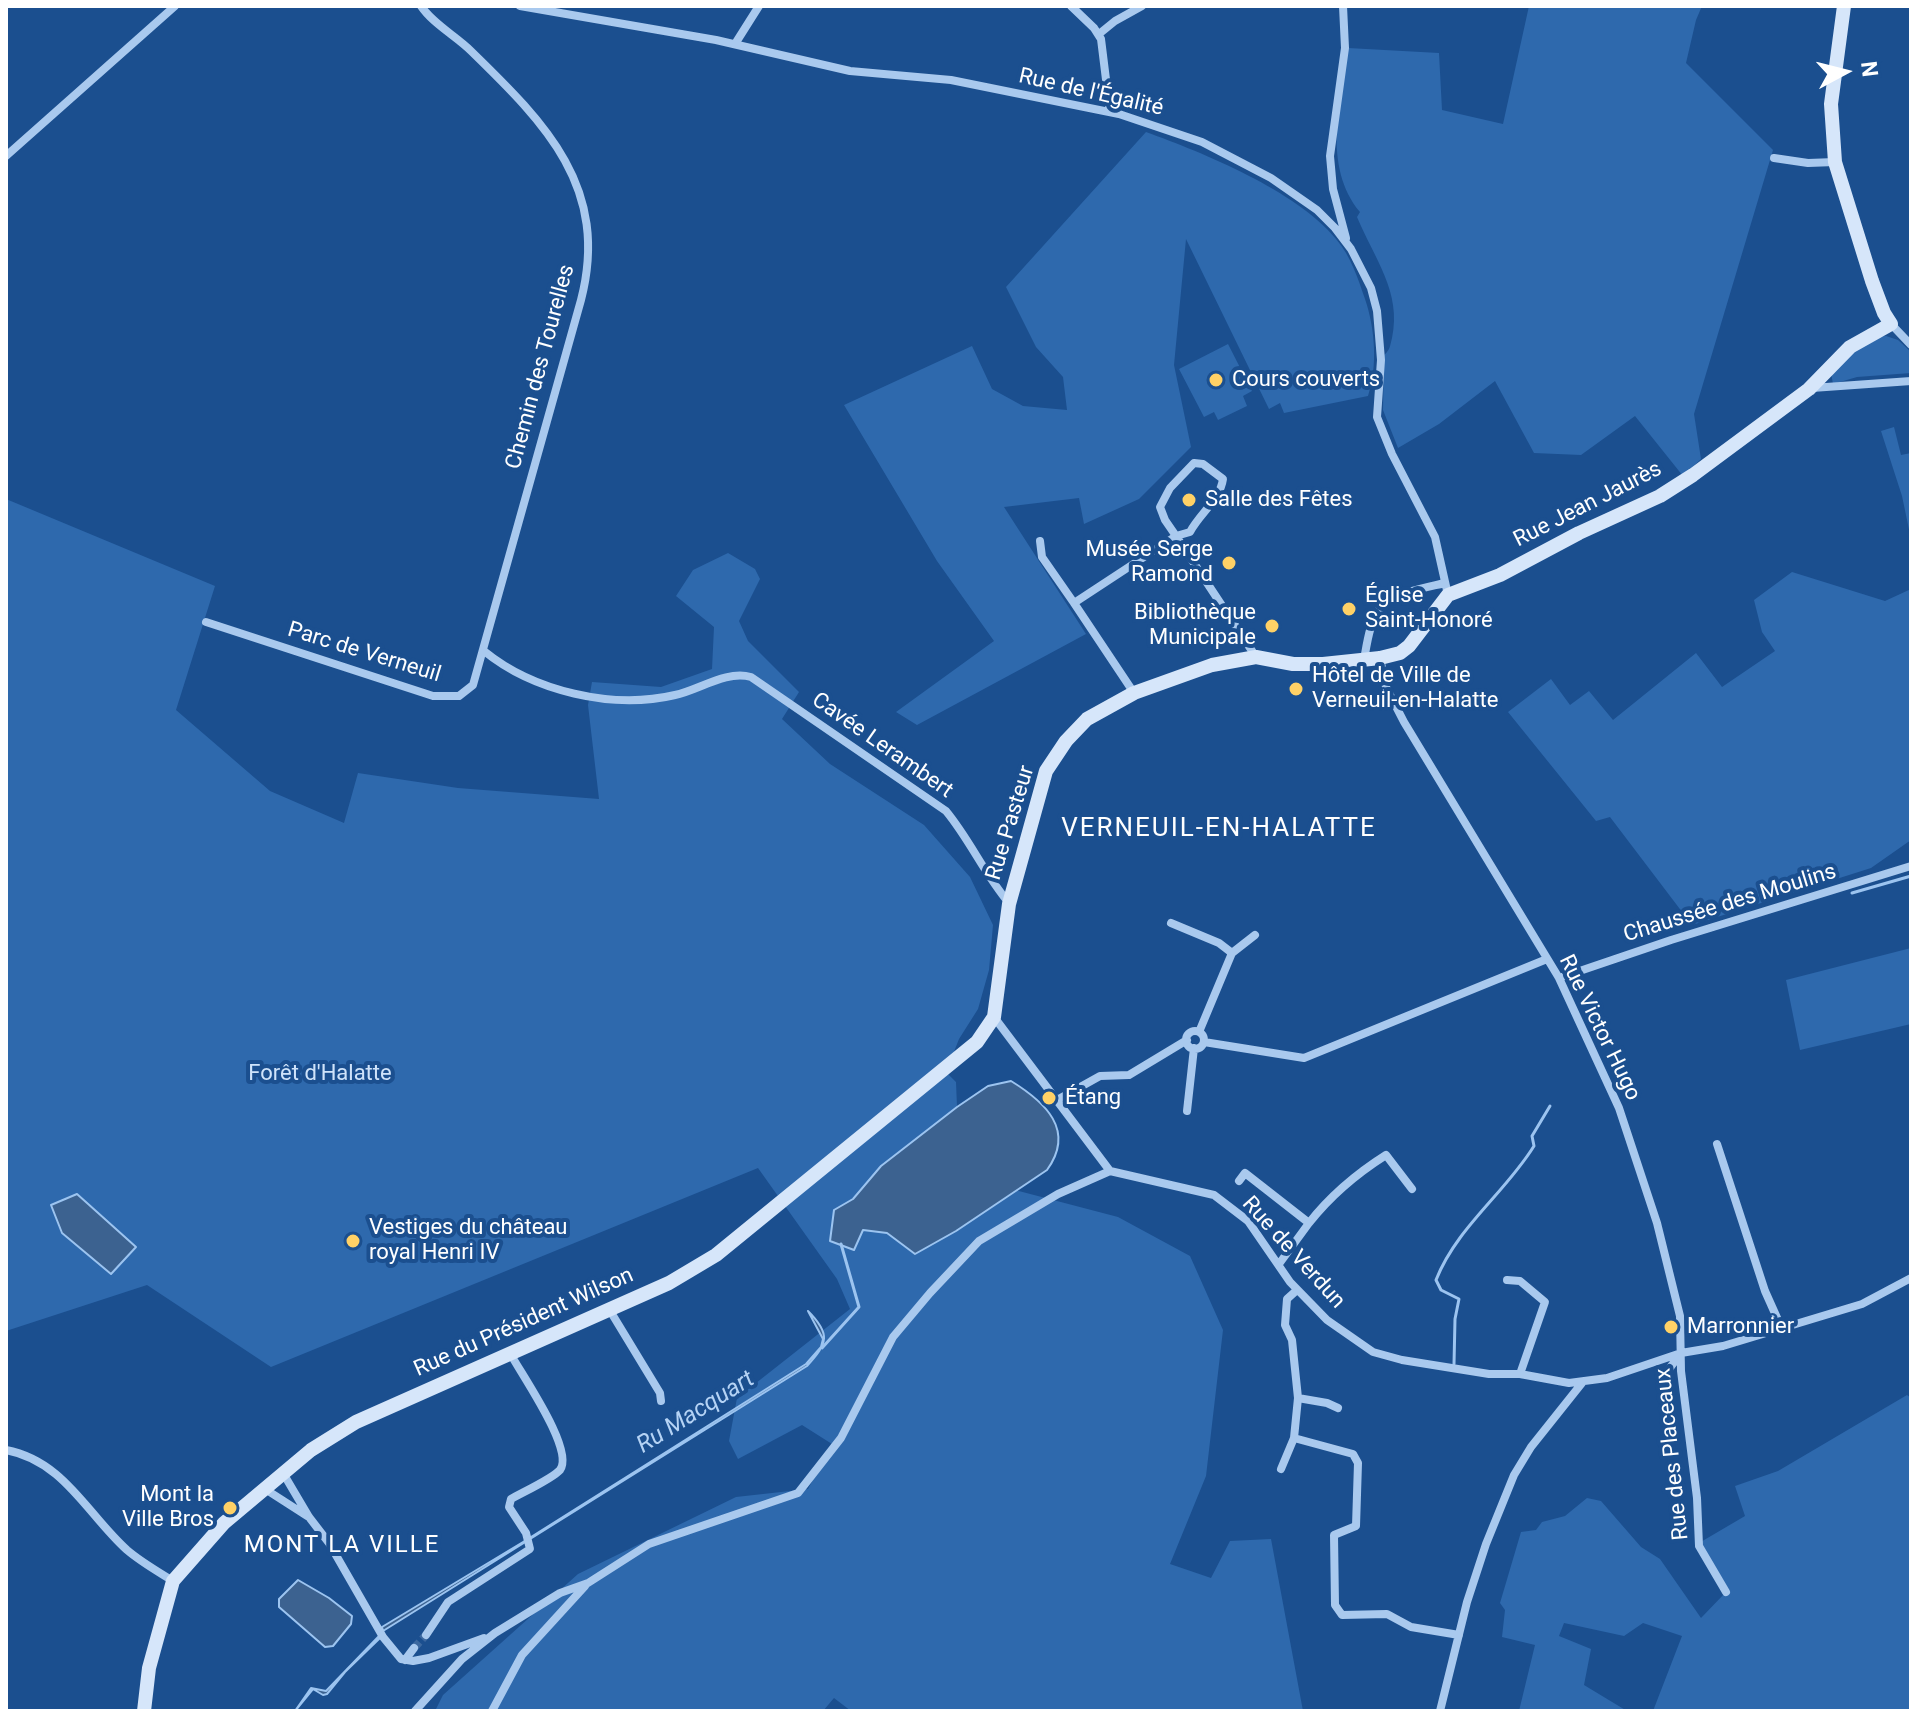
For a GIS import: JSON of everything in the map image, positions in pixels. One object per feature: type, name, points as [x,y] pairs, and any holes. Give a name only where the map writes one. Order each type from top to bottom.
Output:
[{"type":"street","points":[[6,156],[175,6]]},
{"type":"street","name":"Chemin des Tourelles","points":[[421,6],[476,56],[552,141],[578,184],[588,223],[589,256],[583,292],[526,489],[484,651]]},
{"type":"street","name":"Rue de l'Égalité","points":[[520,6],[735,44],[850,71],[951,80],[1110,112],[1186,136],[1250,166],[1317,210],[1346,242],[1371,288],[1377,311],[1381,360],[1377,417],[1392,454],[1435,537],[1446,589]]},
{"type":"street","points":[[735,44],[759,6]]},
{"type":"street","points":[[1071,6],[1099,34],[1110,112]]},
{"type":"street","points":[[1099,34],[1126,10],[1142,6]]},
{"type":"street","points":[[1343,6],[1345,48],[1330,156],[1333,189],[1346,242]]},
{"type":"street","points":[[1844,6],[1831,104],[1835,162],[1884,313],[1911,345]]},
{"type":"street","points":[[1774,158],[1808,163],[1835,162]]},
{"type":"street","name":"Rue Jean Jaurès","points":[[1446,589],[1500,575],[1579,533],[1660,496],[1809,389],[1850,347],[1891,324]]},
{"type":"street","points":[[1809,389],[1911,381]]},
{"type":"street","points":[[1074,603],[1176,536],[1190,532],[1197,518],[1221,491],[1223,479],[1203,464],[1194,463],[1170,488],[1160,507],[1165,520],[1176,536],[1256,657]]},
{"type":"street","points":[[1040,541],[1042,557],[1134,693]]},
{"type":"street","points":[[1380,658],[1400,653],[1409,646],[1446,589]]},
{"type":"street","points":[[1364,660],[1369,633],[1383,604],[1404,594],[1446,589]]},
{"type":"street","name":"Parc de Verneuil","points":[[206,622],[441,698],[466,693],[473,685],[484,651]]},
{"type":"street","name":"Cavée Lerambert","points":[[484,651],[516,673],[546,684],[587,695],[629,701],[677,695],[721,679],[744,675],[760,682],[817,720],[881,769],[946,811],[1009,904]]},
{"type":"street","name":"Rue Pasteur","points":[[994,1017],[1009,904],[1038,798],[1051,763],[1087,719],[1134,693],[1184,673],[1256,657],[1293,664],[1380,658]]},
{"type":"street","name":"Rue Victor Hugo","points":[[1380,658],[1386,687],[1404,722],[1559,978],[1619,1108],[1653,1210],[1680,1316],[1681,1353]]},
{"type":"street","name":"Chaussée des Moulins","points":[[1559,978],[1911,866]]},
{"type":"street","points":[[1171,923],[1219,943],[1232,953]]},
{"type":"street","points":[[1199,1032],[1232,953],[1255,935]]},
{"type":"street","points":[[1204,1042],[1304,1058],[1547,959]]},
{"type":"street","points":[[415,1711],[462,1659],[495,1633],[560,1593],[588,1583],[649,1544],[798,1493],[841,1438],[893,1337],[979,1241],[1058,1194],[1110,1171],[994,1017]]},
{"type":"street","name":"Rue du Président Wilson","points":[[144,1711],[149,1668],[173,1581],[224,1523],[264,1488],[311,1450],[356,1422],[669,1283],[716,1255],[977,1042],[994,1017]]},
{"type":"street","points":[[1057,1100],[1100,1076],[1129,1075],[1187,1040],[1190,1033],[1199,1032]]},
{"type":"street","points":[[1187,1040],[1190,1047],[1199,1048],[1204,1037],[1199,1032]]},
{"type":"street","points":[[1187,1111],[1194,1048]]},
{"type":"street","points":[[1717,1144],[1765,1291],[1782,1329]]},
{"type":"street","points":[[1279,1264],[1325,1203],[1353,1177],[1386,1155],[1412,1189]]},
{"type":"street","name":"Rue de Verdun","points":[[1110,1171],[1214,1195],[1248,1221],[1297,1290],[1327,1320],[1373,1352],[1402,1360],[1489,1374],[1520,1374],[1582,1383],[1607,1378],[1681,1353],[1723,1346],[1862,1304],[1911,1278]]},
{"type":"street","points":[[1239,1181],[1245,1173],[1309,1223]]},
{"type":"street","points":[[1507,1280],[1520,1281],[1545,1302],[1520,1374]]},
{"type":"street","points":[[1281,1469],[1294,1438],[1298,1398],[1292,1340],[1285,1325],[1287,1299],[1297,1290]]},
{"type":"street","points":[[609,1309],[660,1393],[661,1401]]},
{"type":"street","points":[[426,1635],[448,1602],[530,1549],[526,1533],[509,1507],[511,1499],[559,1470],[564,1457],[558,1437],[510,1353]]},
{"type":"street","points":[[1660,1381],[1681,1353]]},
{"type":"street","name":"Rue des Placeaux","points":[[1681,1353],[1686,1425],[1697,1498],[1699,1546],[1726,1592]]},
{"type":"street","points":[[1440,1711],[1486,1544],[1514,1475],[1531,1447],[1582,1383]]},
{"type":"street","points":[[1298,1398],[1338,1408]]},
{"type":"street","points":[[1294,1438],[1353,1454],[1358,1463],[1356,1526],[1334,1535],[1335,1605],[1342,1615],[1387,1614],[1411,1627],[1459,1635]]},
{"type":"street","points":[[6,1450],[35,1459],[61,1477],[125,1549],[173,1581]]},
{"type":"street","points":[[283,1473],[309,1517],[329,1543],[383,1637],[401,1659],[429,1658],[495,1633]]},
{"type":"street","points":[[264,1488],[309,1517]]},
{"type":"street","points":[[492,1711],[522,1655],[588,1583]]},
{"type":"street","points":[[405,1660],[414,1648]]},
{"type":"green space","points":[[1529,6],[1702,6],[1686,63],[1773,150],[1694,414],[1701,459],[1683,476],[1635,416],[1581,455],[1534,453],[1495,381],[1439,424],[1398,448],[1383,410],[1384,355],[1392,338],[1393,305],[1385,276],[1357,217],[1360,212],[1348,194],[1337,154],[1338,111],[1348,48],[1439,53],[1442,110],[1503,124]]},
{"type":"green space","points":[[1146,132],[1248,175],[1298,205],[1336,239],[1354,268],[1371,322],[1374,360],[1368,396],[1284,413],[1280,403],[1269,409],[1186,239],[1174,365],[1191,447],[1139,499],[1084,524],[1079,498],[1004,507],[1086,634],[917,725],[896,712],[994,641],[937,561],[844,405],[972,346],[992,389],[1023,406],[1067,410],[1063,377],[1036,347],[1006,287]]},
{"type":"green space","points":[[1886,336],[1898,340],[1911,352],[1911,373],[1857,377],[1833,384],[1831,373],[1849,354],[1869,340]]},
{"type":"green space","name":"Cours couverts","points":[[1228,344],[1252,391],[1243,396],[1247,406],[1218,420],[1214,412],[1204,417],[1179,369]]},
{"type":"green space","points":[[1894,427],[1901,455],[1911,453],[1911,539],[1902,496],[1881,431]]},
{"type":"green space","name":"Forêt d'Halatte","points":[[6,499],[215,586],[176,710],[270,791],[344,823],[358,773],[458,788],[599,799],[588,705],[592,682],[661,687],[712,669],[714,627],[676,596],[693,570],[728,553],[755,569],[760,579],[739,621],[748,641],[799,692],[782,719],[830,764],[924,825],[970,877],[993,925],[989,970],[978,1009],[959,1039],[946,1072],[956,1082],[957,1107],[881,1166],[853,1199],[834,1210],[863,1230],[887,1233],[915,1254],[956,1231],[1015,1190],[1118,1217],[1190,1256],[1223,1330],[1206,1476],[1170,1564],[1211,1578],[1230,1541],[1271,1539],[1303,1711],[851,1711],[834,1698],[823,1711],[435,1711],[443,1695],[578,1574],[736,1497],[808,1489],[832,1444],[802,1425],[738,1459],[729,1441],[737,1398],[850,1309],[837,1279],[758,1168],[271,1367],[147,1285],[6,1331]],"holes":[[[51,1205],[111,1273],[61,1233]]]},
{"type":"green space","points":[[1792,572],[1885,601],[1911,589],[1911,840],[1871,868],[1692,925],[1610,817],[1596,821],[1508,712],[1551,679],[1570,705],[1589,691],[1613,720],[1696,653],[1722,687],[1775,651],[1762,632],[1754,600]]},
{"type":"green space","points":[[1911,948],[1911,1024],[1800,1050],[1786,980]]},
{"type":"green space","points":[[1907,1395],[1911,1398],[1911,1711],[1653,1711],[1682,1636],[1643,1623],[1624,1636],[1564,1623],[1559,1636],[1591,1649],[1584,1685],[1627,1711],[1519,1711],[1535,1645],[1502,1637],[1505,1610],[1500,1603],[1521,1532],[1536,1530],[1542,1522],[1565,1516],[1587,1498],[1601,1501],[1641,1547],[1660,1559],[1701,1618],[1726,1592],[1699,1543],[1745,1516],[1735,1486],[1778,1471]]},
{"type":"shaded area","points":[[1011,1081],[1035,1098],[1053,1118],[1058,1142],[1047,1170],[956,1231],[915,1254],[887,1233],[863,1230],[854,1250],[830,1241],[834,1210],[853,1199],[881,1166],[988,1086]]},
{"type":"shaded area","points":[[77,1194],[136,1247],[111,1274],[62,1233],[51,1205]]},
{"type":"shaded area","points":[[808,1311],[820,1326],[824,1338],[823,1345],[807,1366],[383,1631],[382,1627],[806,1364],[821,1347],[823,1339]]},
{"type":"shaded area","points":[[298,1580],[352,1616],[351,1624],[333,1646],[325,1647],[279,1607],[279,1599]]},
{"type":"shaded area","points":[[379,1636],[327,1694],[313,1689],[295,1711],[311,1688],[326,1691]]},
{"type":"waterway","name":"Ru Macquart","points":[[1852,893],[1911,876]]},
{"type":"waterway","name":"Ru Macquart","points":[[1454,1364],[1455,1319],[1459,1299],[1441,1290],[1436,1280],[1456,1243],[1534,1146],[1532,1136],[1550,1106]]},
{"type":"waterway","name":"Ru Macquart","points":[[822,1348],[859,1307],[841,1244]]},
{"type":"tunnel","points":[[414,1648],[426,1635]]},
{"type":"place","name":"Cours couverts","points":[[1216,380]]},
{"type":"place","name":"Salle des Fêtes","points":[[1189,500]]},
{"type":"place","name":"Musée Serge Ramond","points":[[1229,563]]},
{"type":"place","name":"Église Saint-Honoré","points":[[1349,609]]},
{"type":"place","name":"Bibliothèque Municipale","points":[[1272,626]]},
{"type":"place","name":"Hôtel de Ville de Verneuil-en-Halatte","points":[[1296,689]]},
{"type":"place","name":"Étang","points":[[1049,1098]]},
{"type":"place","name":"Vestiges du château royal Henri IV","points":[[353,1241]]},
{"type":"place","name":"Marronnier","points":[[1671,1327]]},
{"type":"place","name":"Mont la Ville Bros","points":[[230,1508]]},
{"type":"district","name":"VERNEUIL-EN-HALATTE","points":[[1219,829]]},
{"type":"district","name":"MONT LA VILLE","points":[[342,1546]]}]
